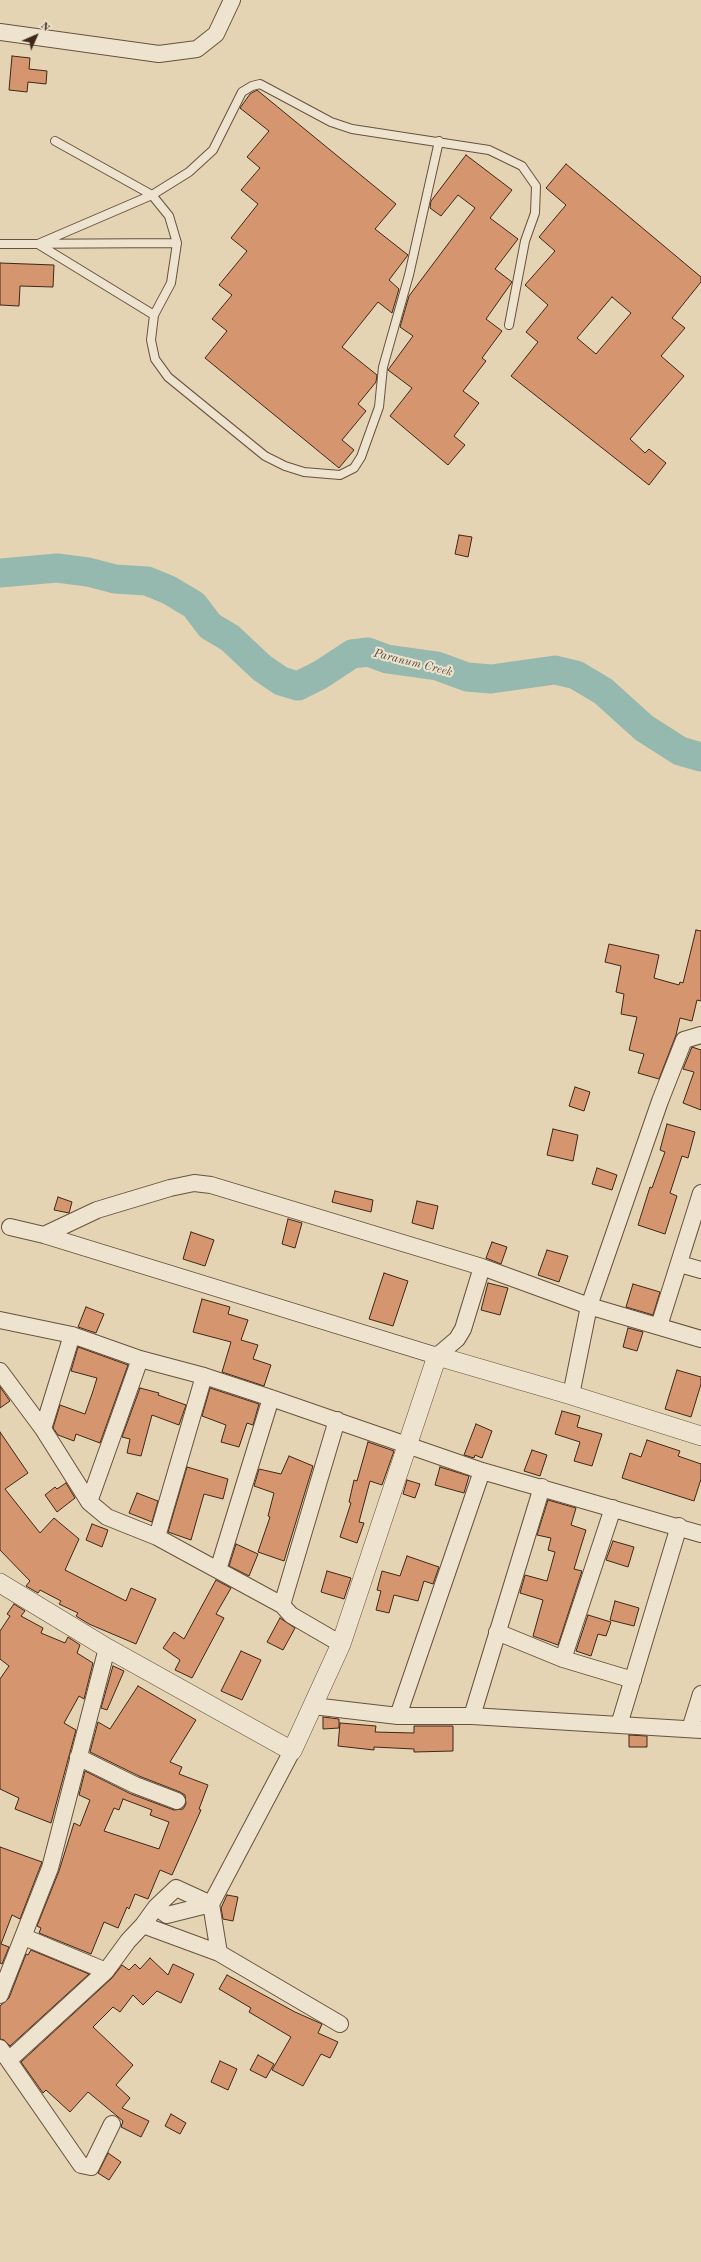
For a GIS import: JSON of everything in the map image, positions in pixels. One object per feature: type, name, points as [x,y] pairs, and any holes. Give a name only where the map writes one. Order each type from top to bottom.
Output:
[{"type":"street","points":[[0,32],[158,54],[197,49],[216,34],[232,0]]},
{"type":"street","points":[[571,1395],[589,1306],[660,1101],[684,1040],[701,1035]]},
{"type":"street","points":[[44,1235],[97,1210],[194,1183],[211,1185],[482,1267],[589,1306],[701,1339]]},
{"type":"street","points":[[659,1326],[680,1264],[701,1194]]},
{"type":"street","points":[[10,1227],[44,1235],[701,1436]]},
{"type":"street","points":[[680,1264],[701,1270]]},
{"type":"street","points":[[219,1953],[211,1904],[292,1752],[341,1644],[437,1356],[457,1340],[463,1329],[482,1267]]},
{"type":"street","points":[[0,1320],[72,1335],[140,1359],[204,1376],[271,1398],[482,1471],[679,1526],[701,1534]]},
{"type":"street","points":[[43,1428],[72,1335]]},
{"type":"street","points":[[89,1502],[140,1359]]},
{"type":"street","points":[[0,1371],[43,1428],[89,1502],[107,1517],[157,1537],[218,1570],[282,1605],[291,1615],[341,1644]]},
{"type":"street","points":[[157,1537],[204,1376]]},
{"type":"street","points":[[218,1570],[271,1398]]},
{"type":"street","points":[[282,1605],[337,1420]]},
{"type":"street","points":[[398,1716],[482,1471]]},
{"type":"street","points":[[472,1716],[542,1487]]},
{"type":"street","points":[[563,1659],[613,1508]]},
{"type":"street","points":[[619,1725],[679,1526]]},
{"type":"street","points":[[0,1583],[107,1648],[292,1752]]},
{"type":"street","points":[[497,1632],[563,1659],[633,1680]]},
{"type":"street","points":[[0,1995],[4,1971],[24,1937],[50,1868],[107,1648]]},
{"type":"street","points":[[313,1706],[398,1716],[472,1716],[696,1729],[701,1694]]},
{"type":"street","points":[[78,1757],[134,1785],[177,1800]]},
{"type":"street","points":[[112,2124],[91,2167],[81,2165],[5,2054],[106,1971],[128,1940],[156,1907],[176,1888],[211,1904]]},
{"type":"street","points":[[156,1907],[166,1915],[211,1904]]},
{"type":"street","points":[[142,1925],[219,1953],[340,2024]]},
{"type":"street","points":[[24,1937],[106,1971]]},
{"type":"lane","points":[[38,244],[152,195],[189,172],[213,150],[242,92],[252,86],[260,84],[331,122],[352,129],[439,141],[489,150],[522,166],[536,186],[535,213],[525,241],[509,325]]},
{"type":"lane","points":[[55,141],[126,179],[152,195],[169,216],[177,243],[171,283],[154,315],[151,340],[155,359],[168,377],[265,456],[285,466],[304,472],[340,475],[354,468],[361,458],[379,407],[384,367],[409,275],[439,141]]},
{"type":"lane","points":[[0,244],[177,243]]},
{"type":"lane","points":[[38,244],[154,315]]},
{"type":"building","points":[[12,56],[30,58],[29,69],[47,71],[46,84],[28,82],[27,92],[9,90]]},
{"type":"building","points":[[257,90],[396,204],[375,229],[408,255],[389,280],[399,289],[392,313],[378,302],[342,347],[377,375],[376,382],[358,404],[366,411],[342,440],[354,450],[339,468],[205,358],[227,331],[212,319],[232,295],[219,285],[247,251],[231,238],[258,204],[241,190],[260,168],[247,157],[269,131],[240,108],[250,94]]},
{"type":"building","points":[[466,155],[512,190],[490,218],[518,239],[495,269],[512,282],[486,319],[502,331],[482,358],[486,361],[463,391],[479,403],[454,436],[465,445],[448,465],[390,416],[412,388],[388,370],[413,336],[400,327],[409,296],[475,208],[458,195],[441,216],[430,208],[431,201]]},
{"type":"building","points":[[566,164],[701,277],[701,282],[672,318],[685,328],[661,356],[684,376],[630,439],[645,453],[649,449],[666,463],[649,485],[511,376],[538,342],[526,332],[548,305],[525,285],[555,251],[539,237],[566,205],[546,188]],"holes":[[[612,297],[631,313],[596,354],[577,338]]]},
{"type":"building","points":[[0,263],[54,265],[53,287],[20,286],[19,306],[0,305]]},
{"type":"building","points":[[459,535],[472,537],[468,557],[455,554]]},
{"type":"building","points":[[696,930],[701,931],[701,1001],[697,1000],[692,1021],[680,1018],[676,1035],[659,1079],[638,1073],[644,1054],[629,1050],[637,1017],[621,1014],[624,994],[616,992],[621,966],[605,962],[609,944],[659,955],[654,978],[679,985],[680,982],[683,983]]},
{"type":"building","points":[[692,1047],[701,1050],[701,1110],[683,1103],[694,1072],[683,1069]]},
{"type":"building","points":[[575,1087],[590,1092],[584,1111],[569,1106]]},
{"type":"building","points":[[667,1124],[695,1132],[688,1158],[682,1156],[670,1193],[677,1196],[665,1234],[638,1225],[650,1187],[652,1188],[665,1152],[660,1150]]},
{"type":"building","points":[[553,1129],[578,1135],[573,1161],[547,1155]]},
{"type":"building","points":[[597,1168],[617,1175],[612,1190],[592,1184]]},
{"type":"building","points":[[335,1191],[373,1200],[371,1212],[332,1202]]},
{"type":"building","points":[[58,1197],[72,1202],[69,1213],[54,1210]]},
{"type":"building","points":[[417,1201],[438,1206],[433,1229],[412,1223]]},
{"type":"building","points":[[288,1219],[302,1223],[295,1248],[282,1244]]},
{"type":"building","points":[[191,1232],[214,1240],[205,1266],[183,1259]]},
{"type":"building","points":[[492,1242],[507,1247],[501,1264],[486,1258]]},
{"type":"building","points":[[547,1250],[568,1256],[559,1282],[538,1275]]},
{"type":"building","points":[[384,1273],[408,1281],[393,1326],[369,1319]]},
{"type":"building","points":[[488,1283],[508,1288],[500,1315],[481,1310]]},
{"type":"building","points":[[633,1284],[660,1292],[653,1315],[626,1307]]},
{"type":"building","points":[[202,1299],[230,1307],[228,1314],[248,1320],[241,1340],[258,1345],[253,1359],[271,1365],[264,1386],[222,1372],[231,1342],[193,1332]]},
{"type":"building","points":[[86,1307],[104,1314],[96,1333],[78,1327]]},
{"type":"building","points":[[628,1328],[643,1332],[637,1351],[623,1347]]},
{"type":"building","points":[[78,1347],[128,1365],[100,1443],[76,1434],[74,1441],[58,1435],[53,1428],[60,1405],[85,1414],[93,1391],[97,1378],[71,1371]]},
{"type":"building","points":[[677,1370],[701,1377],[701,1384],[691,1417],[665,1409]]},
{"type":"building","points":[[0,1387],[10,1401],[0,1408]]},
{"type":"building","points":[[140,1388],[159,1393],[158,1395],[186,1405],[179,1425],[152,1415],[141,1456],[127,1453],[130,1439],[122,1437]]},
{"type":"building","points":[[210,1388],[259,1404],[253,1425],[247,1423],[239,1447],[221,1442],[226,1425],[202,1416]]},
{"type":"building","points":[[562,1411],[580,1416],[577,1427],[602,1434],[592,1466],[574,1461],[580,1442],[555,1434]]},
{"type":"building","points":[[476,1424],[492,1431],[482,1458],[475,1455],[474,1458],[464,1455]]},
{"type":"building","points":[[0,1432],[28,1473],[5,1489],[40,1533],[54,1518],[79,1539],[65,1570],[126,1601],[131,1588],[156,1599],[136,1644],[89,1624],[76,1616],[78,1613],[59,1604],[61,1601],[40,1590],[38,1593],[26,1586],[30,1581],[0,1550]]},
{"type":"building","points":[[647,1440],[680,1451],[678,1456],[701,1464],[701,1479],[694,1501],[622,1478],[630,1453],[641,1457]]},
{"type":"building","points":[[368,1442],[394,1451],[382,1485],[370,1481],[359,1522],[364,1523],[357,1543],[340,1537],[351,1503],[349,1502],[354,1480],[357,1481]]},
{"type":"building","points":[[532,1450],[547,1455],[540,1476],[524,1471]]},
{"type":"building","points":[[289,1456],[313,1466],[284,1561],[258,1552],[270,1517],[268,1516],[274,1493],[254,1486],[259,1469],[281,1474]]},
{"type":"building","points":[[187,1467],[228,1479],[223,1499],[204,1494],[191,1540],[168,1532]]},
{"type":"building","points":[[440,1467],[469,1476],[464,1493],[435,1485]]},
{"type":"building","points":[[407,1480],[420,1484],[415,1498],[403,1494]]},
{"type":"building","points":[[66,1483],[75,1498],[57,1512],[45,1495],[55,1487],[57,1489]]},
{"type":"building","points":[[137,1493],[158,1501],[152,1522],[129,1513]]},
{"type":"building","points":[[548,1500],[576,1508],[571,1525],[586,1530],[574,1569],[582,1571],[558,1645],[533,1636],[543,1600],[520,1593],[525,1575],[547,1581],[555,1552],[548,1550],[551,1538],[537,1535]]},
{"type":"building","points":[[92,1524],[108,1530],[102,1547],[86,1540]]},
{"type":"building","points":[[613,1541],[634,1547],[628,1567],[606,1560]]},
{"type":"building","points":[[236,1544],[258,1554],[249,1576],[229,1566]]},
{"type":"building","points":[[407,1556],[439,1567],[433,1584],[424,1581],[418,1601],[394,1595],[389,1613],[376,1610],[381,1591],[377,1590],[382,1571],[400,1576]]},
{"type":"building","points":[[327,1571],[351,1578],[344,1599],[321,1592]]},
{"type":"building","points":[[216,1580],[231,1588],[216,1614],[224,1618],[192,1678],[175,1670],[180,1660],[163,1648],[174,1632],[184,1639]]},
{"type":"building","points":[[615,1601],[639,1608],[634,1626],[610,1620]]},
{"type":"building","points":[[14,1604],[25,1611],[21,1616],[43,1628],[41,1633],[65,1643],[68,1637],[80,1645],[77,1653],[93,1663],[84,1699],[79,1696],[64,1723],[76,1730],[51,1823],[15,1809],[19,1798],[0,1789],[0,1679],[9,1666],[0,1659],[0,1631],[10,1616],[7,1614]]},
{"type":"building","points":[[588,1615],[611,1622],[606,1636],[598,1634],[591,1656],[576,1651]]},
{"type":"building","points":[[280,1618],[295,1628],[283,1650],[267,1642]]},
{"type":"building","points":[[241,1651],[261,1660],[242,1700],[221,1691]]},
{"type":"building","points":[[113,1666],[124,1671],[107,1710],[101,1708]]},
{"type":"building","points":[[138,1686],[196,1720],[170,1762],[182,1767],[179,1774],[208,1785],[199,1809],[201,1810],[172,1875],[160,1870],[148,1899],[135,1894],[129,1909],[127,1907],[118,1928],[104,1922],[91,1954],[39,1933],[41,1928],[37,1926],[59,1871],[74,1823],[80,1826],[90,1800],[79,1795],[85,1771],[131,1794],[174,1810],[183,1809],[186,1804],[185,1795],[180,1792],[139,1776],[90,1752],[98,1722],[110,1729]],"holes":[[[123,1799],[152,1810],[150,1815],[169,1822],[159,1849],[104,1831],[114,1808],[119,1810]]]},
{"type":"building","points":[[323,1717],[339,1719],[339,1728],[323,1729]]},
{"type":"building","points":[[340,1723],[376,1726],[375,1732],[414,1733],[414,1726],[453,1726],[453,1751],[414,1752],[414,1749],[374,1747],[374,1750],[338,1746]]},
{"type":"building","points":[[629,1735],[647,1736],[647,1747],[629,1747]]},
{"type":"building","points":[[0,1847],[42,1862],[20,1919],[12,1915],[1,1944],[9,1947],[2,1964],[0,1963]]},
{"type":"building","points":[[227,1895],[238,1897],[233,1921],[223,1919],[221,1908]]},
{"type":"building","points":[[31,1950],[89,1974],[10,2046],[4,2040],[0,2039],[0,2006],[9,1998],[26,1954],[28,1955]]},
{"type":"building","points":[[150,1958],[168,1975],[173,1964],[194,1974],[181,2003],[157,1991],[143,2005],[133,1995],[120,2012],[113,2007],[93,2027],[133,2065],[116,2085],[130,2098],[122,2108],[149,2121],[141,2137],[121,2127],[123,2121],[88,2092],[70,2112],[46,2090],[43,2093],[21,2062],[112,1978],[122,1965],[129,1970],[135,1964],[140,1969]]},
{"type":"building","points":[[227,1975],[295,2012],[322,2024],[318,2033],[338,2042],[330,2058],[321,2054],[303,2086],[272,2070],[291,2037],[249,2012],[251,2008],[219,1989]]},
{"type":"building","points":[[258,2055],[274,2064],[266,2078],[250,2070]]},
{"type":"building","points":[[220,2061],[237,2069],[228,2090],[211,2082]]},
{"type":"building","points":[[171,2114],[186,2123],[180,2134],[165,2126]]},
{"type":"building","points":[[108,2153],[121,2162],[109,2180],[98,2173]]},
{"type":"waterway","name":"Paranum Creek","points":[[0,573],[57,568],[88,572],[115,579],[147,581],[169,590],[194,605],[210,626],[230,638],[262,668],[281,681],[298,686],[320,675],[352,654],[368,652],[387,659],[437,666],[467,677],[491,679],[555,670],[576,675],[603,691],[644,728],[680,751],[701,757]]}]
